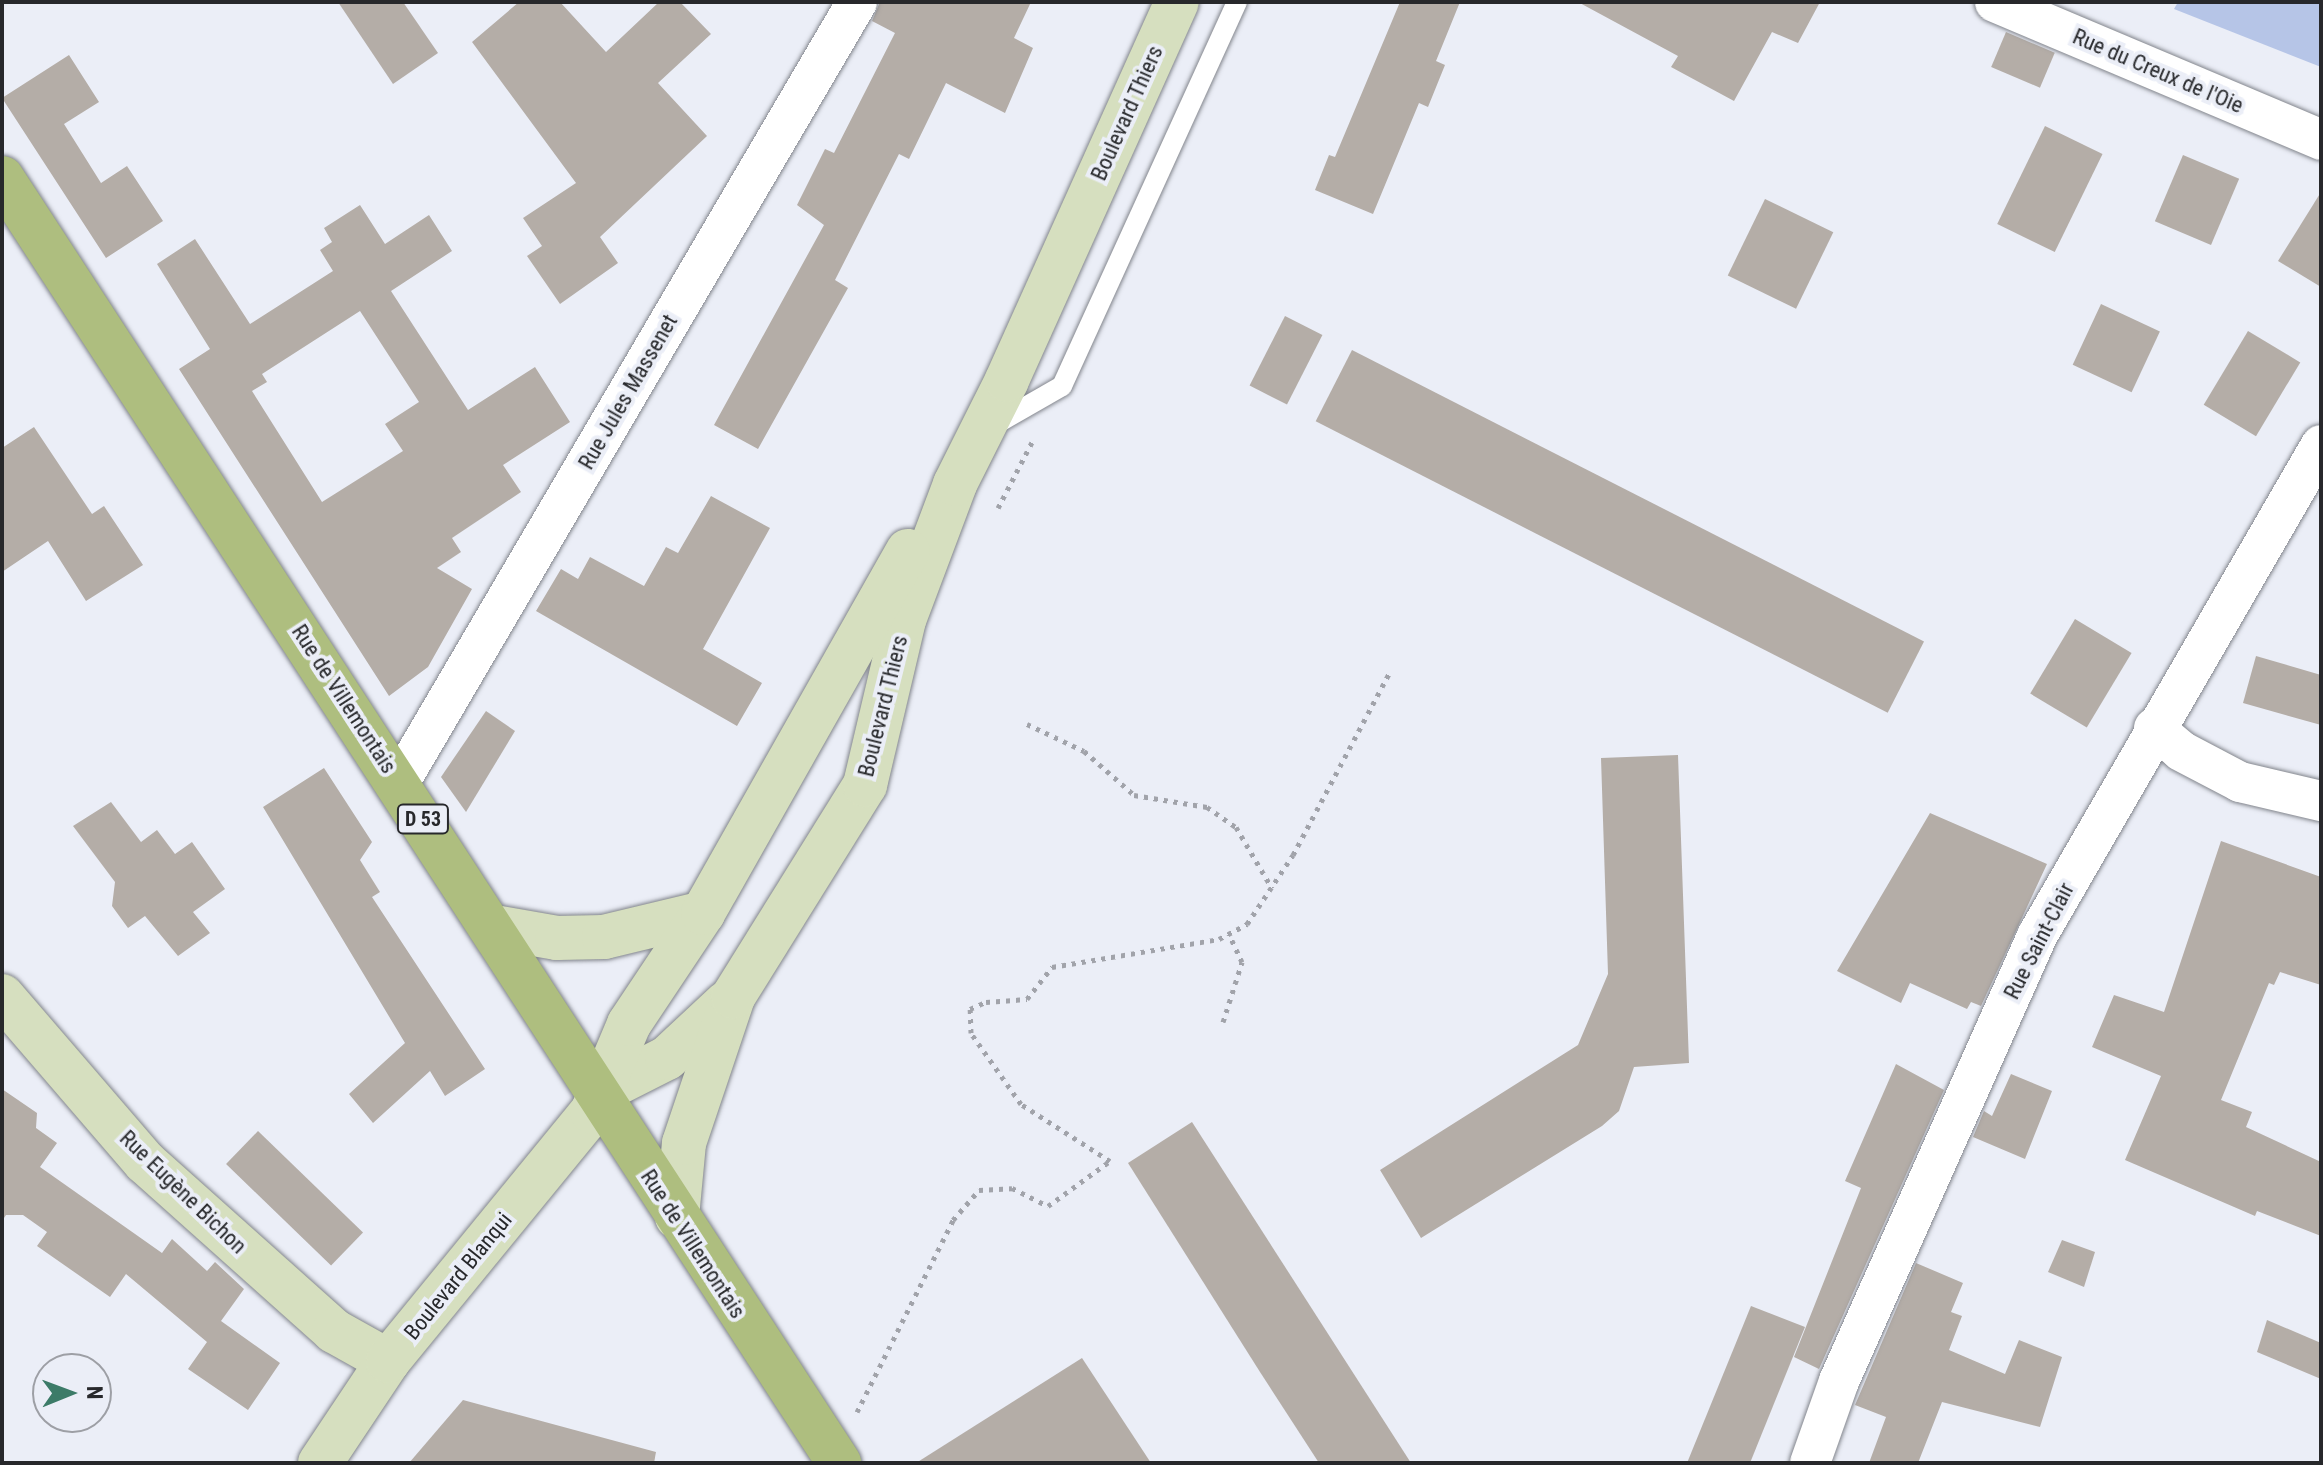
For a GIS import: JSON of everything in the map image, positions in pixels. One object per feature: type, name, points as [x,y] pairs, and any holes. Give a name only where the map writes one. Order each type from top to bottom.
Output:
[{"type":"main road","name":"Boulevard Thiers","points":[[677,1217],[684,1143],[733,997],[865,785],[904,620],[955,484],[1177,2]]},
{"type":"main road","name":"Rue de Villemontais","points":[[2,178],[494,927],[677,1217],[832,1453]]},
{"type":"main road","name":"Boulevard Thiers","points":[[598,1093],[629,1024],[703,913],[893,574],[955,484]]},
{"type":"main road","points":[[494,927],[557,938],[604,937],[703,913]]},
{"type":"main road","name":"Rue Eugène Bichon","points":[[2,996],[145,1162],[334,1331],[388,1361]]},
{"type":"main road","name":"Boulevard Thiers","points":[[598,1093],[667,1058],[733,997]]},
{"type":"main road","name":"Boulevard Blanqui","points":[[320,1463],[388,1361],[592,1112],[598,1093]]},
{"type":"street","name":"Rue Jules Massenet","points":[[399,783],[857,2]]},
{"type":"street","name":"Rue du Creux de l'Oie","points":[[1995,2],[2321,140]]},
{"type":"street","name":"Rue Saint-Clair","points":[[1810,1463],[1839,1381],[2037,936],[2154,728],[2321,445]]},
{"type":"street","points":[[2154,728],[2181,751],[2240,782],[2321,801]]},
{"type":"lane","points":[[980,433],[1062,386],[1237,2]]},
{"type":"path","points":[[832,1453],[853,1422],[953,1220],[979,1190],[1012,1188],[1048,1206],[1110,1161],[1021,1104],[971,1033],[970,1009],[986,1002],[1027,999],[1052,967],[1229,934],[1247,924],[1272,888],[1391,670]]},
{"type":"path","points":[[1027,724],[1084,751],[1134,795],[1207,807],[1236,827],[1272,888]]},
{"type":"path","points":[[1223,1022],[1242,962],[1229,934]]},
{"type":"shaded area","points":[[2178,2],[2321,2],[2321,67],[2174,9]]},
{"type":"building","points":[[338,2],[403,2],[438,53],[393,84]]},
{"type":"building","points":[[519,2],[560,2],[606,52],[659,2],[680,2],[711,34],[658,83],[707,136],[600,237],[618,263],[560,304],[527,256],[542,246],[523,218],[576,183],[472,42]]},
{"type":"building","points":[[880,2],[1031,2],[1014,38],[1033,48],[1005,113],[946,83],[909,159],[899,154],[835,280],[848,288],[758,449],[714,425],[824,225],[797,205],[825,149],[834,153],[895,33],[872,21]]},
{"type":"building","points":[[1400,2],[1460,2],[1436,61],[1445,65],[1428,107],[1419,103],[1373,214],[1315,190],[1329,155],[1335,157]]},
{"type":"building","points":[[1578,2],[1820,2],[1798,43],[1772,32],[1734,101],[1671,67],[1678,56]]},
{"type":"building","points":[[2006,32],[2055,53],[2040,88],[1991,67]]},
{"type":"building","points":[[69,55],[99,102],[64,124],[101,183],[127,166],[163,221],[106,258],[2,98]]},
{"type":"building","points":[[2045,126],[2103,154],[2055,252],[1997,224]]},
{"type":"building","points":[[2183,155],[2239,179],[2211,245],[2155,221]]},
{"type":"building","points":[[2321,192],[2321,287],[2278,261]]},
{"type":"building","points":[[1765,199],[1833,232],[1796,309],[1728,275]]},
{"type":"building","points":[[360,205],[385,244],[429,215],[452,251],[391,291],[468,410],[535,367],[570,422],[503,465],[521,492],[452,538],[461,552],[437,568],[472,589],[428,667],[389,696],[179,369],[210,349],[157,264],[195,239],[250,324],[333,271],[320,250],[332,242],[324,228]],"holes":[[[360,311],[419,402],[385,424],[403,451],[322,502],[252,391],[267,382],[262,374]]]},
{"type":"building","points":[[2101,304],[2160,331],[2132,392],[2073,365]]},
{"type":"building","points":[[1285,316],[1322,335],[1287,405],[1250,385]]},
{"type":"building","points":[[2248,331],[2300,362],[2256,436],[2204,405]]},
{"type":"building","points":[[1352,350],[1924,641],[1888,713],[1316,421]]},
{"type":"building","points":[[34,427],[92,514],[104,506],[143,565],[86,601],[48,541],[2,572],[2,448]]},
{"type":"building","points":[[711,496],[770,528],[703,649],[762,683],[737,726],[536,611],[561,569],[578,579],[590,557],[644,586],[666,547],[678,553]]},
{"type":"building","points":[[2075,619],[2132,653],[2087,728],[2030,694]]},
{"type":"building","points":[[2256,656],[2321,675],[2321,725],[2243,703]]},
{"type":"building","points":[[486,711],[515,731],[466,812],[441,777]]},
{"type":"building","points":[[1678,755],[1689,1063],[1634,1067],[1619,1111],[1602,1126],[1421,1238],[1380,1170],[1578,1045],[1608,974],[1601,758]]},
{"type":"building","points":[[324,768],[372,842],[360,860],[380,892],[372,897],[485,1069],[445,1096],[430,1071],[373,1123],[349,1094],[405,1043],[263,807]]},
{"type":"building","points":[[111,802],[141,842],[157,830],[175,854],[192,842],[225,889],[193,912],[210,933],[178,956],[145,916],[128,928],[112,906],[115,882],[73,826]]},
{"type":"building","points":[[1930,813],[2047,864],[1981,1006],[1971,1002],[1967,1009],[1910,983],[1901,1003],[1837,971]]},
{"type":"building","points":[[2221,841],[2321,877],[2321,985],[2280,972],[2274,985],[2269,983],[2221,1100],[2252,1112],[2246,1127],[2321,1162],[2321,1236],[2257,1211],[2255,1216],[2125,1160],[2161,1076],[2092,1047],[2114,995],[2164,1012]]},
{"type":"building","points":[[1896,1064],[1944,1090],[1819,1369],[1794,1357],[1861,1188],[1845,1181]]},
{"type":"building","points":[[2011,1074],[2052,1091],[2025,1159],[1973,1137],[1984,1111],[1992,1116]]},
{"type":"building","points":[[2,1089],[37,1113],[36,1128],[57,1143],[40,1167],[162,1253],[172,1239],[207,1271],[215,1262],[244,1289],[221,1321],[280,1363],[248,1410],[188,1369],[207,1342],[126,1274],[110,1297],[37,1246],[47,1232],[23,1215],[6,1215],[2,1221]]},
{"type":"building","points":[[1192,1122],[1411,1463],[1319,1463],[1260,1372],[1128,1163]]},
{"type":"building","points":[[258,1131],[363,1232],[331,1266],[226,1164]]},
{"type":"building","points":[[2062,1240],[2095,1252],[2084,1287],[2048,1272]]},
{"type":"building","points":[[1916,1263],[1963,1283],[1951,1312],[1962,1316],[1949,1350],[2005,1374],[2019,1340],[2062,1357],[2040,1427],[1942,1402],[1918,1463],[1869,1463],[1886,1417],[1855,1405]]},
{"type":"building","points":[[1751,1306],[1805,1327],[1750,1463],[1687,1463]]},
{"type":"building","points":[[2267,1320],[2321,1343],[2321,1379],[2257,1352]]},
{"type":"building","points":[[1082,1358],[1151,1463],[916,1463]]},
{"type":"building","points":[[463,1400],[656,1452],[654,1463],[409,1463]]}]
